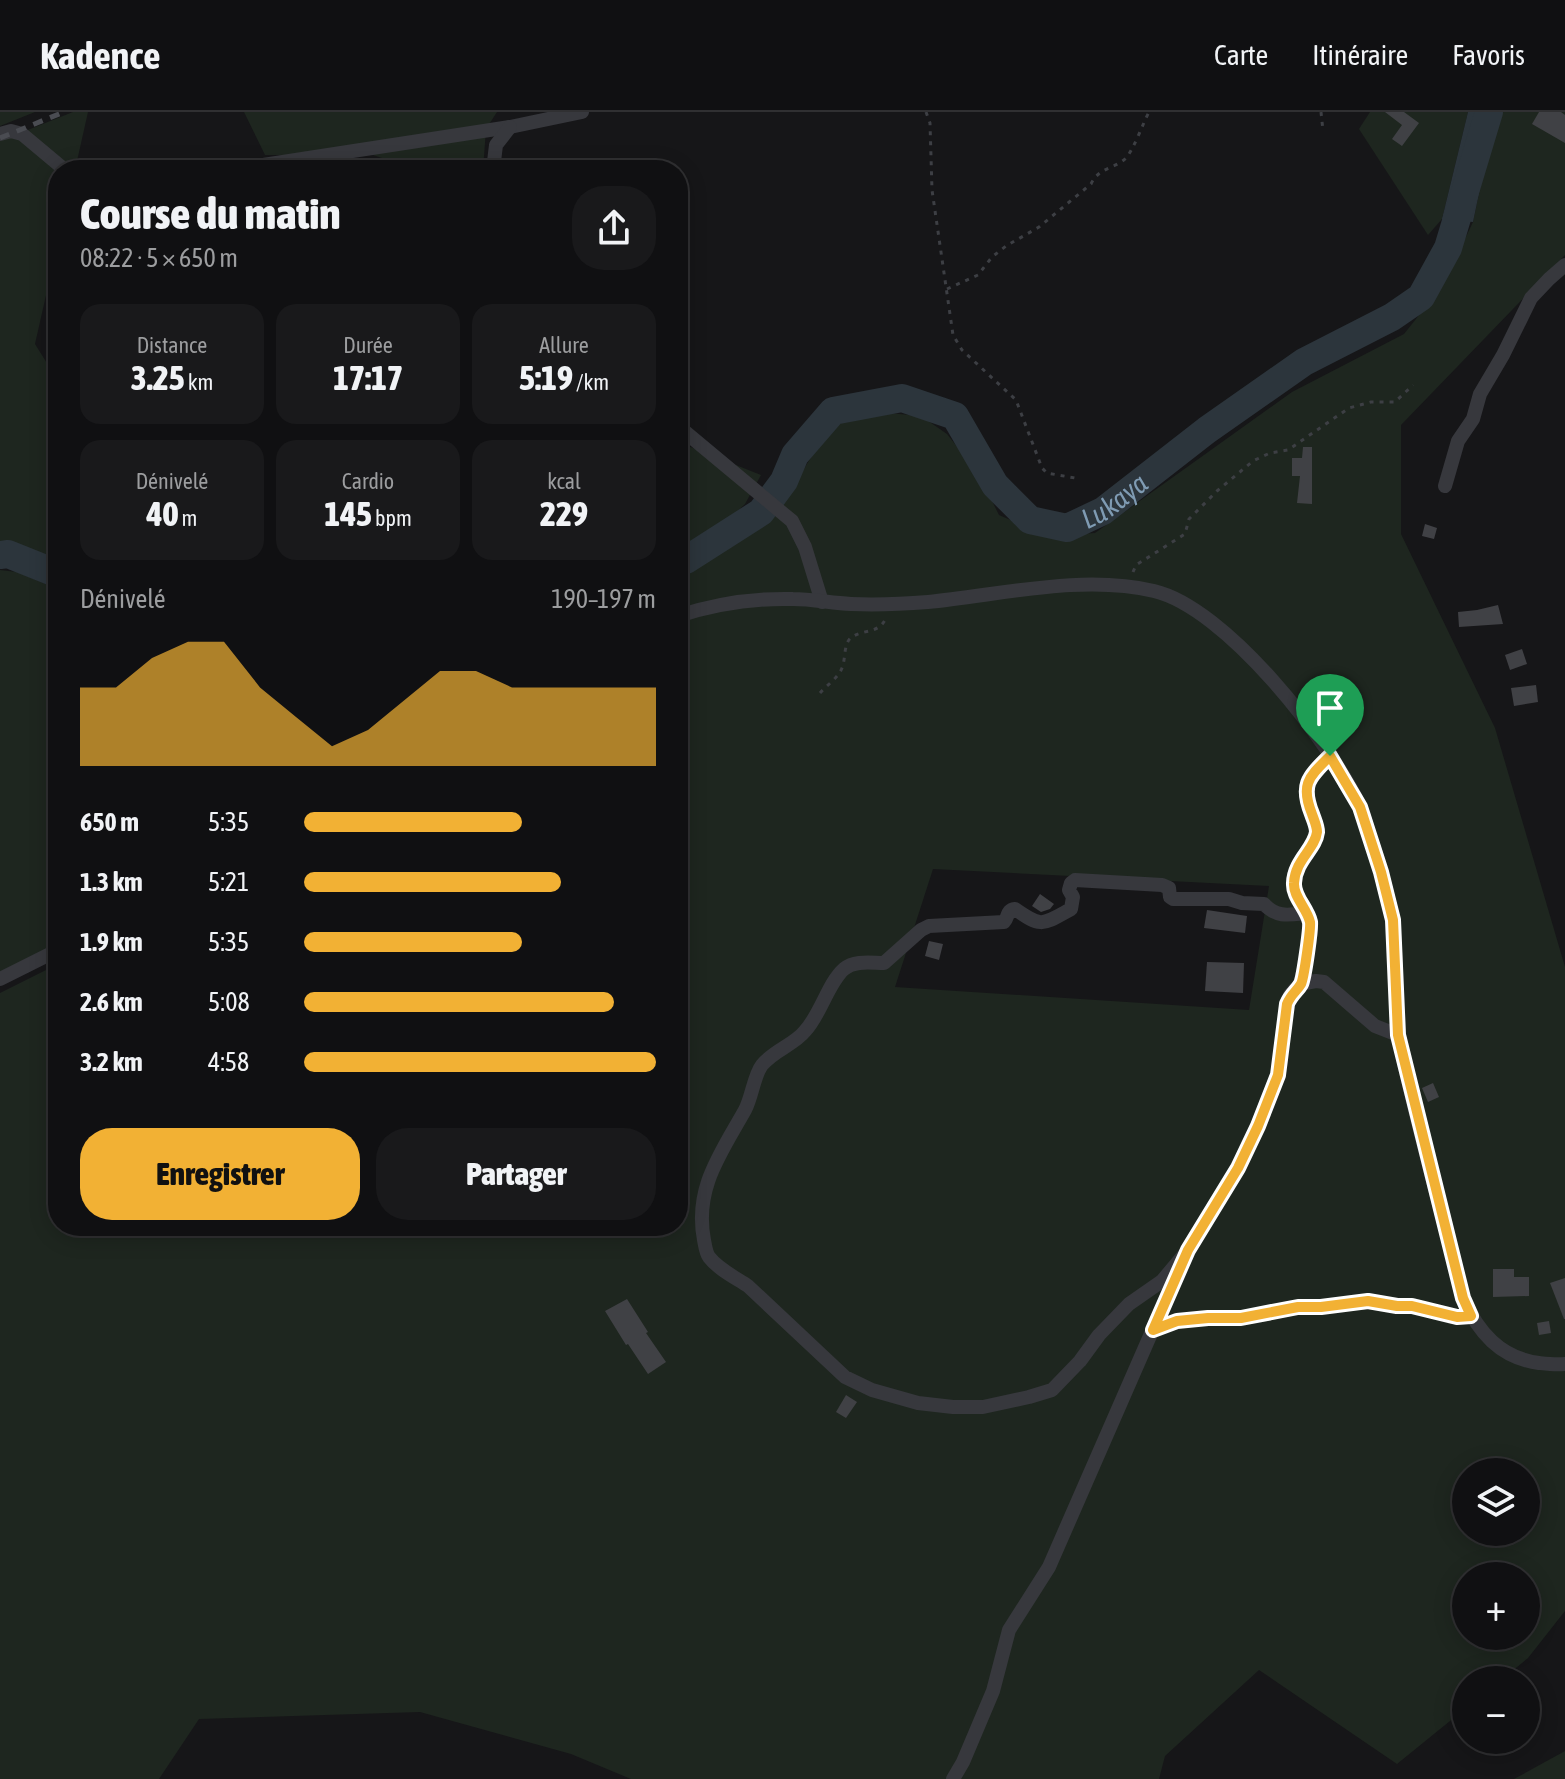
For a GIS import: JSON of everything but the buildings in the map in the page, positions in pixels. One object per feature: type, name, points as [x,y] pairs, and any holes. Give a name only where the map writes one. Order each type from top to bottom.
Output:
[{"type":"street","points":[[300,160],[510,127],[582,112]]},
{"type":"street","points":[[494,160],[496,145],[510,127]]},
{"type":"street","points":[[0,134],[11,131],[22,134],[53,160]]},
{"type":"street","points":[[1445,486],[1458,441],[1473,419],[1480,394],[1531,298],[1565,265]]},
{"type":"street","points":[[688,434],[792,521],[805,547],[822,602]]},
{"type":"street","points":[[688,613],[744,601],[796,599],[854,604],[931,602],[1052,587],[1102,585],[1151,590],[1172,596],[1222,629],[1261,668],[1309,725],[1360,807],[1393,920],[1398,1035],[1463,1298],[1471,1316],[1497,1347],[1526,1361],[1565,1364]]},
{"type":"street","points":[[1300,985],[1311,930],[1310,920],[1293,884],[1297,865],[1315,840],[1317,832],[1306,786],[1310,776],[1330,756]]},
{"type":"street","points":[[1188,1250],[1162,1281],[1129,1304],[1052,1390],[983,1407],[953,1407],[918,1403],[872,1390],[845,1377],[748,1286],[707,1256],[702,1229],[702,1200],[718,1156],[749,1101],[760,1066],[803,1035],[845,967],[866,961],[884,963],[925,927],[1004,922],[1011,909],[1035,922],[1047,922],[1071,909],[1071,883],[1082,880],[1162,885],[1169,888],[1173,899],[1229,899],[1264,904],[1272,913],[1306,913]]},
{"type":"street","points":[[0,979],[48,955]]},
{"type":"street","points":[[953,1779],[993,1691],[1009,1630],[1049,1567],[1188,1250],[1238,1168],[1258,1126],[1278,1075],[1290,995],[1300,985],[1324,982],[1375,1026],[1398,1035]]},
{"type":"street","points":[[1153,1330],[1177,1321],[1241,1318],[1298,1307],[1368,1301],[1412,1306],[1457,1317],[1471,1316]]},
{"type":"path","points":[[926,112],[930,123],[932,190],[953,335],[962,350],[1016,400],[1042,468],[1047,473],[1075,478]]},
{"type":"path","points":[[947,289],[974,278],[992,257],[1039,227],[1091,184],[1103,170],[1127,157],[1149,112]]},
{"type":"path","points":[[1321,112],[1323,131]]},
{"type":"path","points":[[1129,587],[1136,565],[1185,534],[1189,519],[1253,461],[1273,452],[1288,450],[1349,408],[1371,402],[1395,402],[1413,385]]},
{"type":"path","points":[[820,693],[842,668],[847,642],[851,637],[883,625],[898,603]]},
{"type":"shaded area","points":[[0,112],[35,112],[0,126]]},
{"type":"shaded area","points":[[73,112],[88,112],[77,160],[48,160],[48,286],[35,344],[48,365],[48,558],[0,541],[0,141]]},
{"type":"shaded area","points":[[244,112],[497,112],[486,129],[484,160],[388,160],[373,155],[265,155]]},
{"type":"shaded area","points":[[1370,112],[1468,112],[1442,219],[1428,235],[1359,129]]},
{"type":"shaded area","points":[[1468,112],[1496,112],[1473,222],[1442,219]]},
{"type":"shaded area","points":[[1496,112],[1565,112],[1565,255],[1401,425],[1401,534],[1495,728],[1565,967],[1565,1611],[1540,1643],[1540,1562],[1452,1562],[1452,1650],[1534,1650],[1528,1658],[1518,1666],[1452,1666],[1452,1719],[1397,1764],[1259,1670],[1165,1756],[1159,1779],[631,1779],[571,1754],[420,1712],[199,1719],[159,1779],[0,1779],[0,993],[48,969],[48,1236],[688,1236],[688,565],[741,539],[769,520],[830,426],[877,412],[921,416],[947,434],[978,473],[999,515],[1047,536],[1095,533],[1292,392],[1404,334],[1443,285],[1473,222]],"holes":[[[933,869],[1269,886],[1249,1010],[895,987]]]},
{"type":"shaded area","points":[[688,446],[761,475],[745,504],[718,530],[688,547]]},
{"type":"shaded area","points":[[0,570],[17,572],[48,585],[48,953],[0,977]]},
{"type":"shaded area","points":[[1565,1751],[1565,1779],[1514,1779]]},
{"type":"waterway","name":"Lukaya","points":[[688,559],[761,512],[784,481],[795,455],[833,411],[902,398],[955,416],[995,485],[1030,520],[1067,528],[1103,511],[1207,430],[1304,362],[1392,317],[1421,297],[1448,248],[1489,112]]},
{"type":"waterway","name":"Lukaya","points":[[0,555],[8,554],[48,570]]},
{"type":"railway","points":[[0,138],[64,112]]},
{"type":"route","points":[[1330,756],[1360,807],[1381,872],[1393,920],[1398,1035],[1463,1298],[1471,1316],[1457,1317],[1412,1306],[1368,1301],[1298,1307],[1241,1318],[1177,1321],[1153,1330],[1188,1250],[1238,1168],[1278,1075],[1287,1004],[1290,995],[1300,985],[1311,930],[1310,920],[1293,884],[1297,865],[1315,840],[1317,832],[1306,786],[1310,776],[1330,756]]}]
